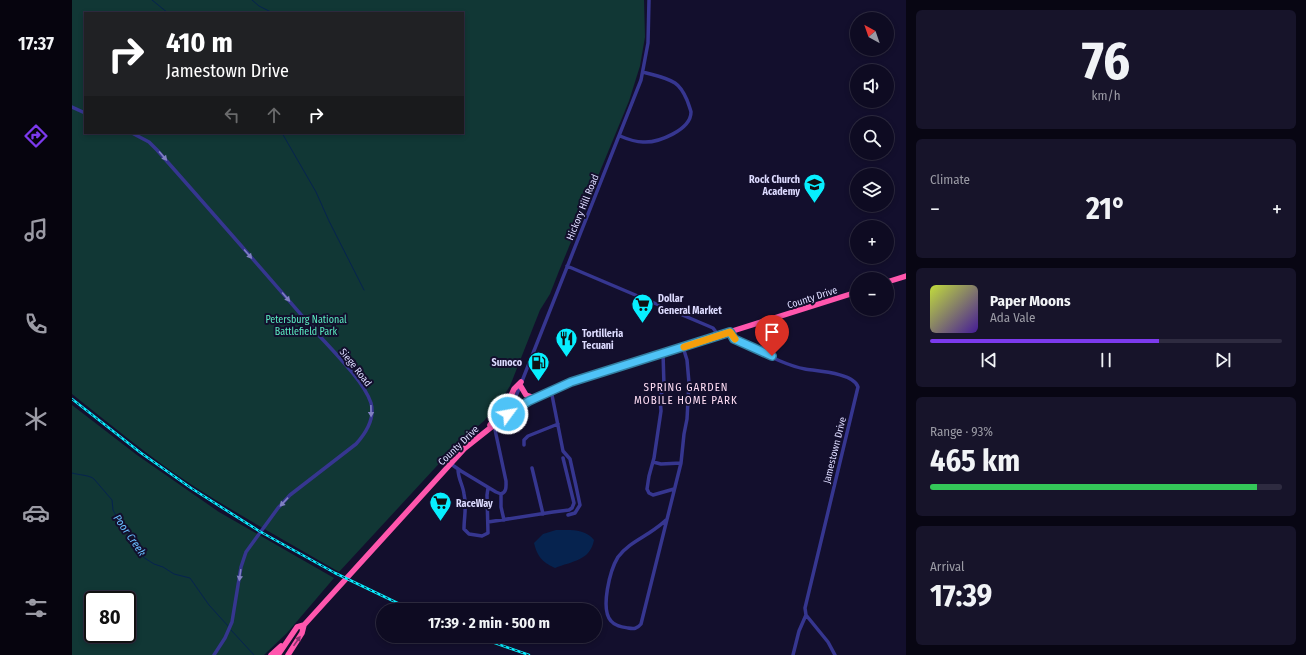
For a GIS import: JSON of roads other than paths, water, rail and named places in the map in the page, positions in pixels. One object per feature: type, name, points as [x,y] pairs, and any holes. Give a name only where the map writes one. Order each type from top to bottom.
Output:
[{"type":"highway","points":[[894,280],[906,276]]},
{"type":"highway","name":"County Drive","points":[[278,655],[297,628],[304,625],[461,453],[508,414],[535,398],[586,377],[850,294]]},
{"type":"highway","points":[[485,432],[509,400],[514,389],[521,383],[526,395],[535,398]]},
{"type":"highway","name":"County Drive","points":[[288,655],[302,634],[304,625]]},
{"type":"highway","points":[[271,655],[286,642]]},
{"type":"street","name":"Hickory Hill Road","points":[[508,414],[635,96],[643,72],[648,43],[649,0]]},
{"type":"street","points":[[620,136],[629,140],[642,142],[661,140],[683,128],[690,117],[691,112],[683,90],[675,83],[667,79],[643,72]]},
{"type":"street","points":[[72,107],[84,113]]},
{"type":"street","name":"Siege Road","points":[[134,134],[149,142],[157,150],[353,374],[364,389],[371,403],[371,418],[364,435],[356,444],[290,494],[246,552],[241,567],[232,622],[225,638],[214,655]]},
{"type":"street","points":[[567,266],[713,328],[719,336]]},
{"type":"street","name":"Jamestown Drive","points":[[730,332],[732,337],[736,340],[796,367],[832,373],[852,380],[857,384],[858,390],[804,608],[806,615],[799,631],[793,655]]},
{"type":"street","points":[[666,520],[626,549],[615,562],[607,591],[606,603],[609,619],[614,624],[632,629],[637,628],[641,624],[680,463],[687,419],[689,383],[687,360],[683,347]]},
{"type":"street","points":[[663,353],[664,386],[660,398],[661,411],[647,489],[649,493],[653,495],[674,489]]},
{"type":"street","points":[[552,390],[563,450],[570,459],[580,505],[575,513],[568,515]]},
{"type":"street","points":[[524,445],[524,440],[528,436],[558,424]]},
{"type":"street","points":[[494,425],[506,481],[506,490],[501,494]]},
{"type":"street","points":[[488,522],[569,510],[573,506],[563,458]]},
{"type":"street","points":[[653,462],[661,464],[680,463]]},
{"type":"street","points":[[451,464],[488,488],[501,494]]},
{"type":"street","points":[[532,468],[543,514]]},
{"type":"street","points":[[458,469],[458,476],[466,501],[464,528],[465,532],[473,536],[486,535],[488,532],[488,488]]},
{"type":"street","points":[[501,494],[501,507],[504,520]]},
{"type":"street","points":[[806,615],[828,642],[835,655]]},
{"type":"water","points":[[556,530],[576,530],[586,533],[594,540],[592,547],[589,552],[574,562],[555,568],[541,558],[534,543],[543,534]]},
{"type":"waterway","points":[[152,0],[167,12]]},
{"type":"waterway","points":[[252,0],[259,6],[271,12]]},
{"type":"waterway","points":[[283,134],[316,192],[364,290]]},
{"type":"waterway","name":"Poor Creek","points":[[72,473],[94,479],[112,500],[113,510],[121,525],[130,535],[130,539],[140,549],[143,557],[174,574],[190,578],[209,605],[228,626]]},
{"type":"waterway","name":"Poor Creek","points":[[231,630],[254,655]]},
{"type":"railway","points":[[72,399],[141,453],[191,488],[259,531],[335,573],[397,603]]},
{"type":"railway","points":[[495,643],[529,655]]},
{"type":"place","name":"Rock Church Academy","points":[[815,204]]},
{"type":"place","name":"Dollar General Market","points":[[642,324]]},
{"type":"place","name":"Tortilleria Tecuani","points":[[566,358]]},
{"type":"place","name":"Sunoco","points":[[538,382]]},
{"type":"place","name":"RaceWay","points":[[440,522]]},
{"type":"district","name":"SPRING GARDEN MOBILE HOME PARK","points":[[686,393]]},
{"type":"park label","name":"Petersburg National Battlefield Park","points":[[306,324]]}]
